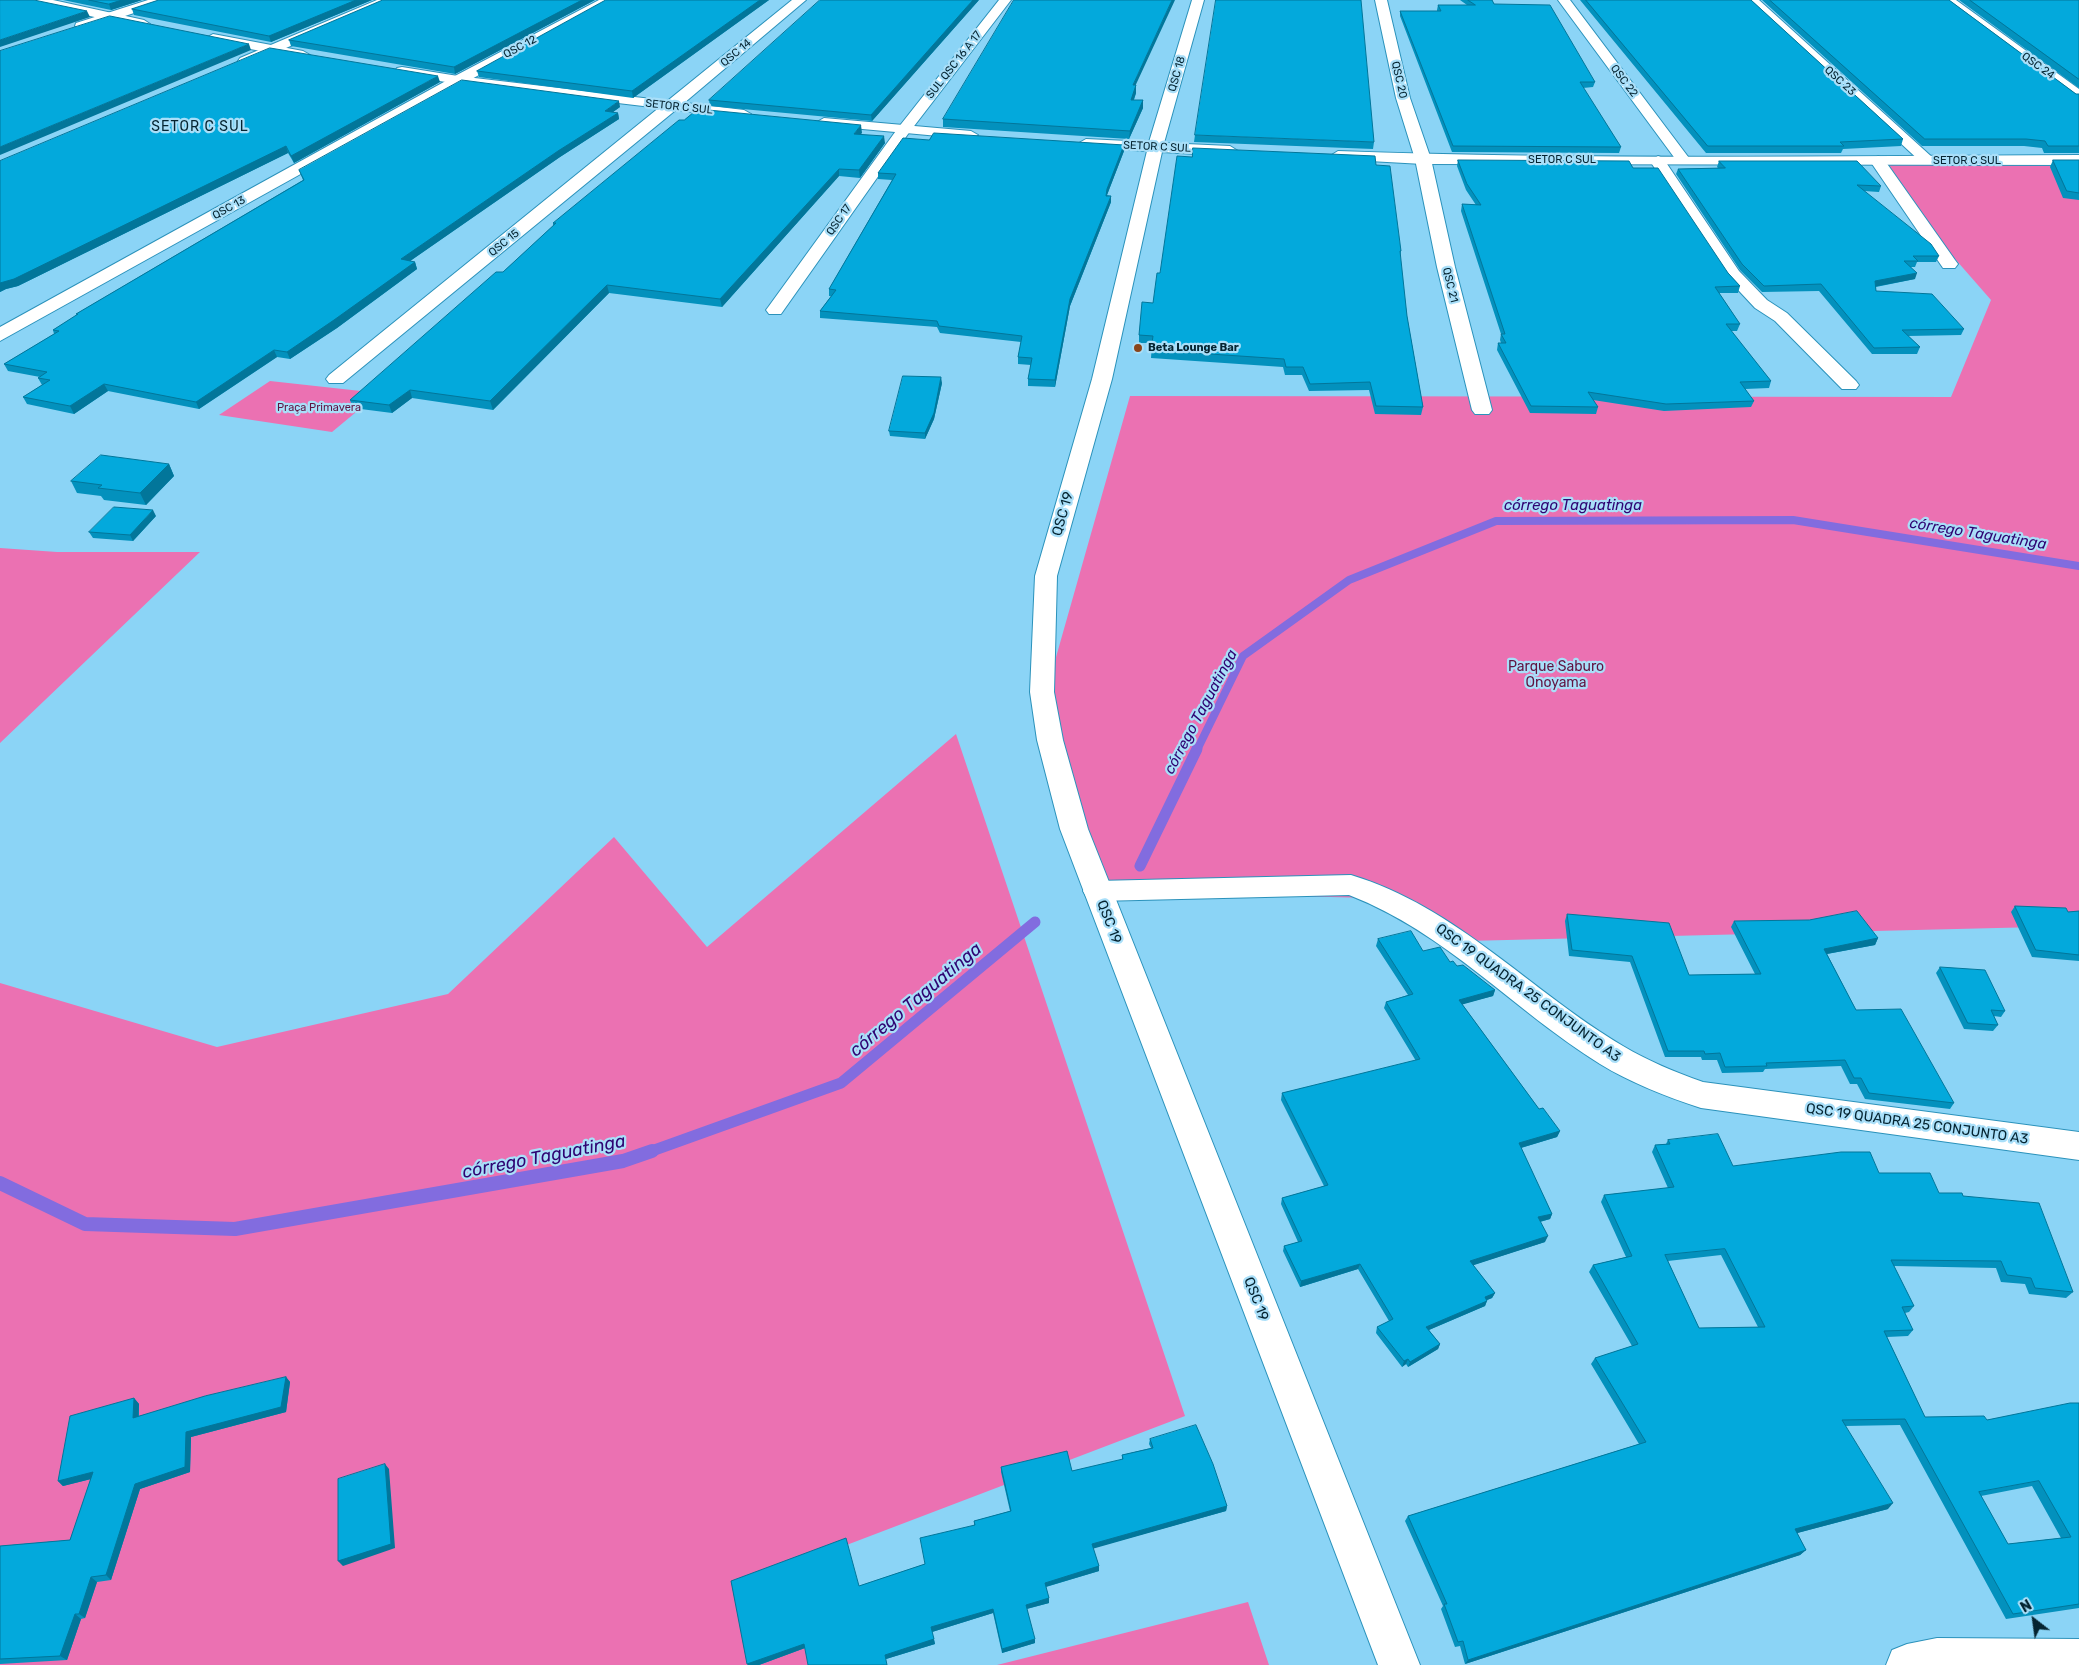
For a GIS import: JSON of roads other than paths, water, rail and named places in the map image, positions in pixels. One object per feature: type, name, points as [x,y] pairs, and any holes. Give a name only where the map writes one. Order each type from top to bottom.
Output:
[{"type":"street","points":[[36,0],[157,26]]},
{"type":"street","points":[[73,29],[160,0]]},
{"type":"street","points":[[235,65],[388,0]]},
{"type":"street","name":"QSC 12","points":[[458,80],[608,0]]},
{"type":"street","name":"QSC 14","points":[[672,106],[800,0]]},
{"type":"street","name":"SUL QSC 16 A 17","points":[[903,131],[1005,0]]},
{"type":"street","name":"QSC 18","points":[[1155,148],[1198,0]]},
{"type":"street","name":"QSC 20","points":[[1381,0],[1403,98],[1423,159]]},
{"type":"street","name":"QSC 22","points":[[1564,0],[1684,161]]},
{"type":"street","name":"QSC 23","points":[[1752,0],[1928,161]]},
{"type":"street","name":"QSC 24","points":[[1948,0],[2079,96]]},
{"type":"street","points":[[205,36],[320,58]]},
{"type":"street","name":"SETOR C SUL","points":[[389,69],[458,80],[759,116]]},
{"type":"street","name":"QSC 13","points":[[0,335],[458,80]]},
{"type":"street","name":"QSC 15","points":[[336,379],[672,106]]},
{"type":"street","points":[[807,121],[903,131],[981,136]]},
{"type":"street","name":"QSC 17","points":[[775,310],[903,131]]},
{"type":"street","name":"SETOR C SUL","points":[[1068,142],[1244,152]]},
{"type":"street","name":"QSC 19","points":[[1155,148],[1102,379],[1046,576],[1042,692],[1050,740],[1074,830],[1399,1665]]},
{"type":"street","name":"SETOR C SUL","points":[[1324,155],[1423,159],[1658,161],[2079,160]]},
{"type":"street","name":"QSC 21","points":[[1423,159],[1446,268],[1482,410]]},
{"type":"street","points":[[1658,161],[1732,274],[1761,304],[1781,317],[1849,385]]},
{"type":"street","points":[[1878,161],[1949,264]]},
{"type":"street","name":"QSC 19 QUADRA 25 CONJUNTO A3","points":[[1097,891],[1351,885],[1373,892],[1401,905],[1465,944],[1610,1055],[1647,1075],[1701,1095],[2079,1146]]},
{"type":"street","points":[[1908,1665],[1937,1659],[2079,1660]]},
{"type":"waterway","name":"córrego Taguatinga","points":[[1197,750],[1243,656],[1349,580],[1496,521],[1793,520],[2079,566]]},
{"type":"waterway","name":"córrego Taguatinga","points":[[1140,866],[1197,749]]},
{"type":"waterway","name":"córrego Taguatinga","points":[[649,1152],[841,1083],[1035,922]]},
{"type":"waterway","name":"córrego Taguatinga","points":[[0,1183],[85,1224],[235,1229],[623,1161],[652,1151]]},
{"type":"place","name":"Beta Lounge Bar","points":[[1138,348]]},
{"type":"district","name":"SETOR C SUL","points":[[200,127]]},
{"type":"park label","name":"Praça Primavera","points":[[319,408]]},
{"type":"park label","name":"Parque Saburo Onoyama","points":[[1556,676]]}]
